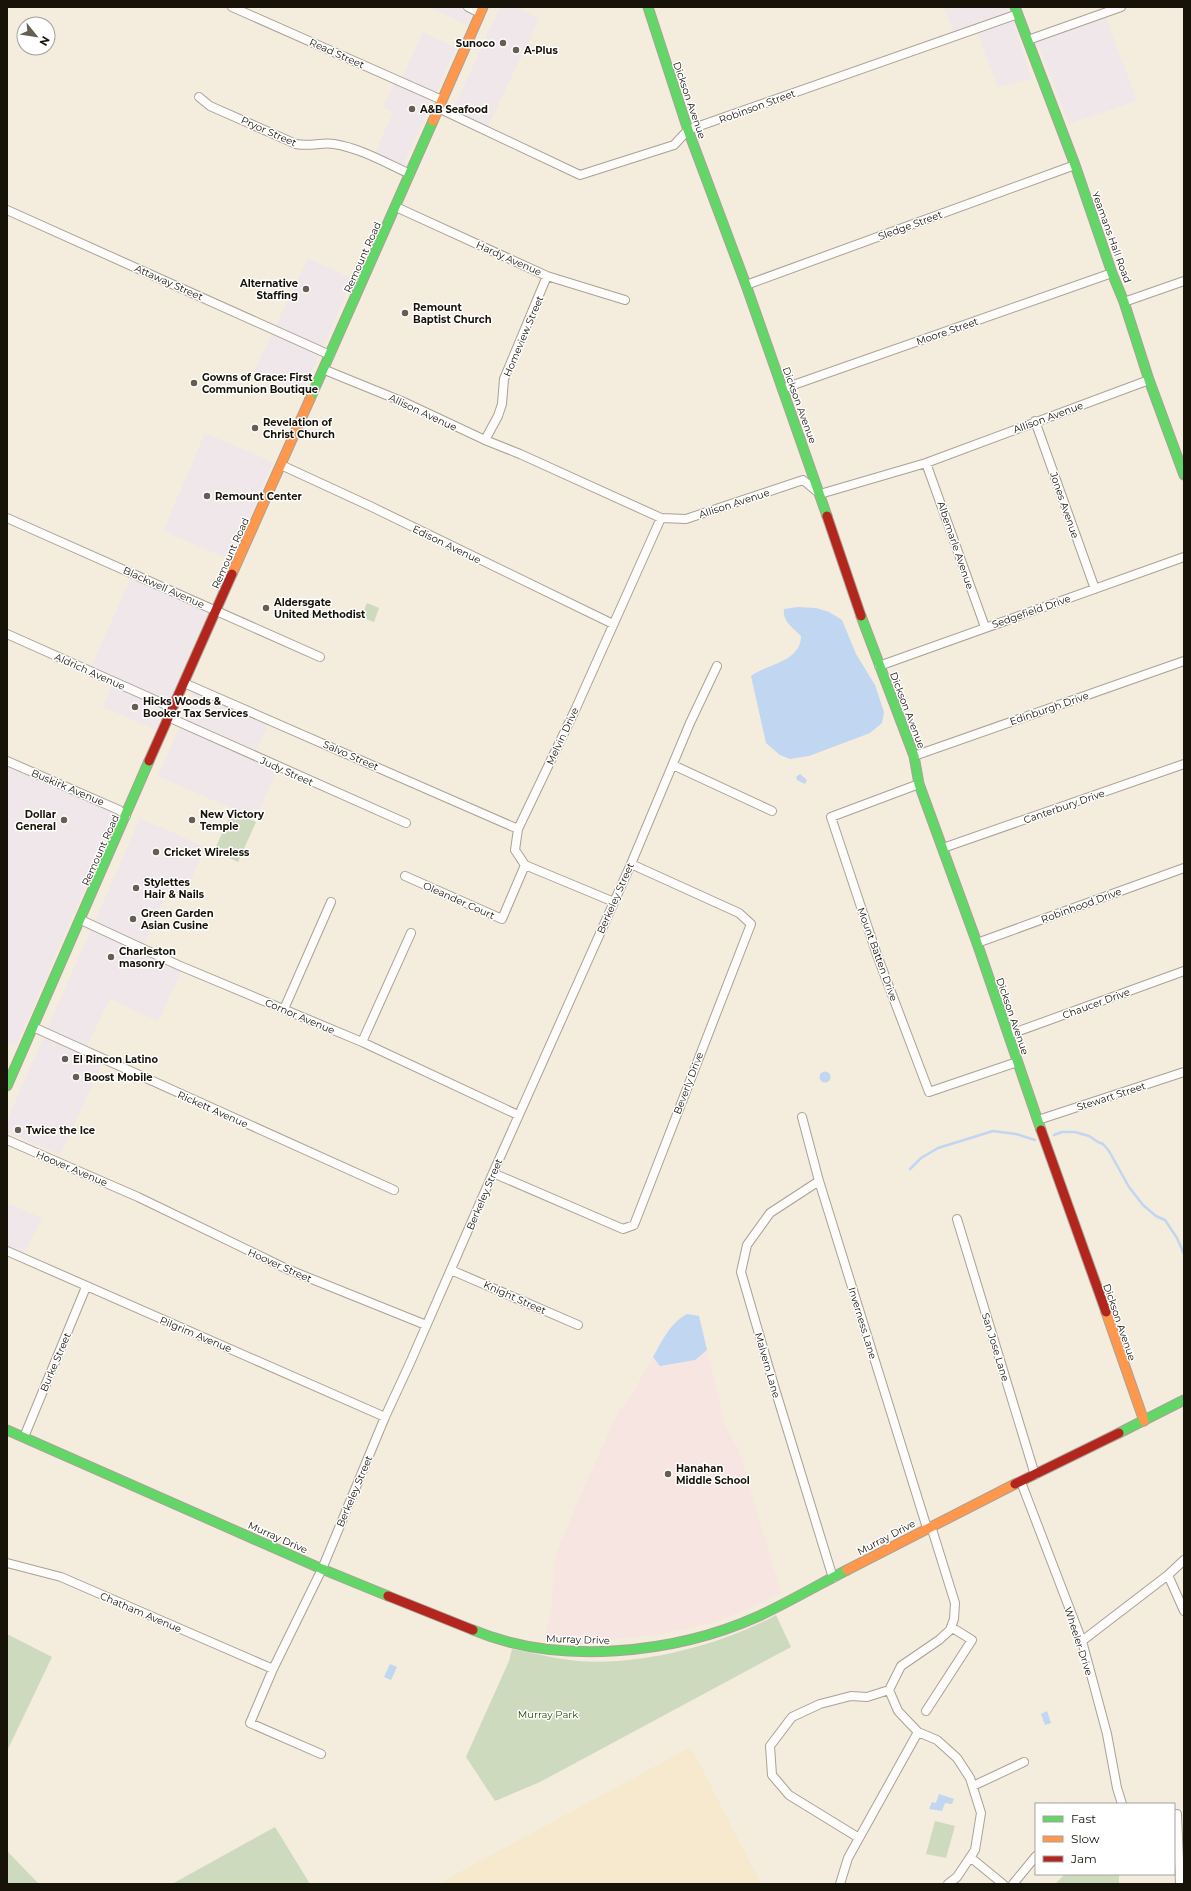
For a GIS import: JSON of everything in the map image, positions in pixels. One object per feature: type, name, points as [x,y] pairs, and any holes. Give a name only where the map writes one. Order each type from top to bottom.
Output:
[{"type":"street","name":"Read Street","points":[[232,7],[440,104]]},
{"type":"street","points":[[468,7],[481,10]]},
{"type":"street","name":"Dickson Avenue","points":[[648,7],[688,130],[746,285],[879,666],[914,756],[919,784],[944,848],[1017,1062],[1144,1421]]},
{"type":"street","points":[[1028,40],[1121,7]]},
{"type":"street","name":"Remount Road","points":[[7,1086],[81,920],[168,717],[396,207],[481,10]]},
{"type":"street","name":"Robinson Street","points":[[440,104],[580,175],[674,145],[688,130],[1017,10]]},
{"type":"street","name":"Yeamans Hall Road","points":[[1017,10],[1075,165],[1112,273],[1124,302],[1149,380],[1184,475]]},
{"type":"street","name":"Pryor Street","points":[[199,97],[210,106],[296,144],[307,146],[333,144],[352,149],[410,174]]},
{"type":"street","name":"Sledge Street","points":[[746,285],[1075,165]]},
{"type":"street","name":"Hardy Avenue","points":[[396,207],[548,276],[625,300]]},
{"type":"street","name":"Attaway Street","points":[[7,210],[330,355]]},
{"type":"street","name":"Moore Street","points":[[782,389],[1112,273]]},
{"type":"street","name":"Homeview Street","points":[[484,440],[498,416],[502,404],[504,379],[548,276]]},
{"type":"street","points":[[1124,302],[1184,281]]},
{"type":"street","name":"Allison Avenue","points":[[324,370],[406,403],[484,440],[520,454],[661,518],[686,519],[803,480],[820,494],[926,463],[1035,421],[1149,380]]},
{"type":"street","name":"Jones Avenue","points":[[1035,421],[1095,589]]},
{"type":"street","name":"Albemarle Avenue","points":[[926,463],[984,627]]},
{"type":"street","name":"Edison Avenue","points":[[281,465],[370,506],[613,624]]},
{"type":"street","name":"Blackwell Avenue","points":[[7,518],[320,658]]},
{"type":"street","name":"Melvin Drive","points":[[525,865],[515,850],[518,829],[661,518]]},
{"type":"street","name":"Sedgefield Drive","points":[[879,666],[984,627],[1184,557]]},
{"type":"street","name":"Aldrich Avenue","points":[[7,634],[172,708]]},
{"type":"street","name":"Edinburgh Drive","points":[[914,756],[1184,661]]},
{"type":"street","name":"Berkeley Street","points":[[321,1754],[250,1723],[273,1669],[322,1569],[385,1417],[518,1115],[631,864],[717,666]]},
{"type":"street","name":"Salvo Street","points":[[184,683],[518,829]]},
{"type":"street","name":"Judy Street","points":[[168,717],[406,823]]},
{"type":"street","name":"Buskirk Avenue","points":[[7,761],[119,810],[126,816]]},
{"type":"street","name":"Canterbury Drive","points":[[944,848],[1184,764]]},
{"type":"street","points":[[673,765],[772,811]]},
{"type":"street","name":"Mount Batten Drive","points":[[919,784],[831,817],[877,955],[929,1092],[1017,1062]]},
{"type":"street","name":"Beverly Drive","points":[[493,1173],[623,1229],[634,1225],[751,924],[739,913],[631,864]]},
{"type":"street","points":[[525,865],[614,902]]},
{"type":"street","name":"Oleander Court","points":[[405,876],[502,919],[525,865]]},
{"type":"street","name":"Robinhood Drive","points":[[977,943],[1184,868]]},
{"type":"street","points":[[284,1009],[331,902]]},
{"type":"street","name":"Cornor Avenue","points":[[81,920],[178,965],[362,1042],[518,1115]]},
{"type":"street","points":[[362,1042],[411,933]]},
{"type":"street","name":"Chaucer Drive","points":[[1008,1035],[1184,971]]},
{"type":"street","name":"Rickett Avenue","points":[[33,1027],[394,1190]]},
{"type":"street","name":"Stewart Street","points":[[1038,1120],[1184,1072]]},
{"type":"street","name":"Inverness Lane","points":[[802,1117],[820,1181],[929,1527],[955,1603],[952,1627]]},
{"type":"street","name":"Hoover Avenue","points":[[7,1140],[138,1197]]},
{"type":"street","name":"Malvern Lane","points":[[820,1181],[770,1213],[747,1246],[741,1272],[774,1389],[833,1578]]},
{"type":"street","name":"Hoover Street","points":[[138,1197],[287,1269],[426,1325]]},
{"type":"street","name":"San Jose Lane","points":[[956,1219],[1035,1475]]},
{"type":"street","name":"Pilgrim Avenue","points":[[7,1252],[385,1417]]},
{"type":"street","name":"Knight Street","points":[[451,1270],[578,1325]]},
{"type":"street","name":"Burke Street","points":[[24,1437],[86,1287]]},
{"type":"street","name":"Murray Drive","points":[[7,1430],[322,1569],[486,1636],[540,1649],[606,1652],[672,1644],[730,1627],[772,1610],[929,1527],[1184,1400]]},
{"type":"street","name":"Wheeler Drive","points":[[1020,1482],[1082,1641],[1107,1734],[1117,1788],[1122,1803]]},
{"type":"street","points":[[1082,1641],[1168,1575],[1184,1560]]},
{"type":"street","name":"Chatham Avenue","points":[[7,1563],[61,1577],[273,1669]]},
{"type":"street","points":[[1168,1575],[1184,1611]]},
{"type":"street","points":[[859,1838],[789,1795],[772,1775],[770,1746],[792,1717],[820,1704],[851,1696],[867,1697],[889,1690],[901,1666],[938,1640],[952,1627],[972,1640],[926,1711]]},
{"type":"street","points":[[889,1690],[898,1711],[918,1732],[937,1740],[957,1758],[970,1778],[981,1812],[975,1850],[957,1876],[948,1884]]},
{"type":"street","points":[[840,1884],[848,1858],[918,1732]]},
{"type":"street","points":[[973,1786],[1024,1762]]},
{"type":"street","points":[[1178,1812],[1180,1884]]},
{"type":"street","points":[[970,1857],[1003,1884]]},
{"type":"street","points":[[1014,1884],[1035,1857]]},
{"type":"shaded area","points":[[428,7],[475,7],[467,25]]},
{"type":"shaded area","points":[[500,7],[518,7],[538,19],[526,50],[517,65],[486,131],[451,114]]},
{"type":"shaded area","points":[[944,7],[1008,7],[1031,79],[998,87],[976,30],[955,36]]},
{"type":"shaded area","points":[[1104,13],[1137,101],[1069,124],[1040,48],[1036,45],[1032,37]]},
{"type":"shaded area","points":[[423,32],[456,48],[401,170],[373,158],[393,112],[383,107],[396,79],[400,81]]},
{"type":"shaded area","points":[[308,258],[353,279],[302,393],[254,371]]},
{"type":"shaded area","points":[[205,433],[273,462],[231,560],[163,531]]},
{"type":"shaded area","points":[[133,573],[210,608],[156,730],[103,707],[113,682],[89,671]]},
{"type":"shaded area","points":[[197,688],[270,720],[254,756],[278,767],[256,819],[158,776]]},
{"type":"shaded area","points":[[7,761],[119,810],[16,1046],[7,1043]]},
{"type":"shaded area","points":[[140,818],[205,847],[184,895],[168,888],[142,948],[184,967],[158,1021],[110,999],[85,1050],[104,1059],[60,1155],[7,1132],[7,1120]]},
{"type":"shaded area","points":[[7,1203],[42,1218],[22,1258],[7,1251]]},
{"type":"shaded area","name":"Hanahan Middle School","points":[[687,1314],[699,1316],[725,1426],[738,1449],[781,1593],[715,1622],[662,1634],[600,1641],[545,1637],[551,1615],[555,1557],[585,1485],[619,1411],[625,1406],[670,1328],[679,1319]]},
{"type":"shaded area","points":[[691,1747],[761,1884],[438,1884]]},
{"type":"green space","points":[[367,603],[379,608],[374,622],[361,617]]},
{"type":"green space","points":[[237,813],[256,822],[238,862],[214,851],[230,816]]},
{"type":"green space","name":"Murray Park","points":[[776,1615],[791,1647],[540,1782],[495,1801],[466,1757],[509,1661],[512,1649],[578,1661],[602,1662],[654,1657],[731,1636]]},
{"type":"green space","points":[[7,1634],[52,1657],[7,1751]]},
{"type":"green space","points":[[935,1821],[955,1826],[946,1858],[926,1854]]},
{"type":"green space","points":[[275,1827],[310,1884],[172,1884]]},
{"type":"green space","points":[[7,1851],[37,1882],[39,1884],[7,1884]]},
{"type":"green space","points":[[1064,1875],[1119,1875],[1119,1884],[1055,1884]]},
{"type":"water","points":[[798,607],[816,608],[829,612],[842,620],[856,654],[875,685],[884,712],[882,723],[870,733],[809,756],[790,759],[780,755],[766,743],[751,676],[789,657],[800,645],[801,636],[786,621],[784,613],[784,609]]},
{"type":"water","points":[[800,774],[807,780],[805,784],[797,780],[796,777]]},
{"type":"water","points":[[825,1071],[829,1073],[831,1077],[829,1081],[825,1083],[821,1081],[819,1077],[821,1073]]},
{"type":"water","points":[[687,1314],[699,1316],[707,1350],[695,1360],[660,1366],[653,1357],[671,1327]]},
{"type":"water","points":[[390,1664],[397,1667],[391,1680],[384,1677]]},
{"type":"water","points":[[1047,1711],[1051,1723],[1045,1725],[1041,1714]]},
{"type":"water","points":[[939,1794],[954,1799],[952,1804],[945,1803],[942,1811],[929,1809],[932,1802],[936,1803]]},
{"type":"waterway","points":[[910,1169],[921,1158],[938,1148],[993,1131],[1016,1134],[1035,1140]]},
{"type":"waterway","points":[[1054,1135],[1062,1132],[1075,1132],[1089,1136],[1103,1144],[1109,1151],[1129,1187],[1143,1205],[1156,1216],[1165,1220],[1177,1238],[1184,1254]]},
{"type":"traffic: fast","points":[[648,7],[688,130],[746,285],[827,516]]},
{"type":"traffic: fast","points":[[1015,7],[1075,165],[1112,273],[1124,302],[1149,380],[1184,475]]},
{"type":"traffic: fast","points":[[310,399],[433,121]]},
{"type":"traffic: fast","points":[[861,616],[914,756],[919,784],[977,943],[1041,1130]]},
{"type":"traffic: fast","points":[[7,1086],[149,761]]},
{"type":"traffic: fast","points":[[1119,1433],[1184,1400]]},
{"type":"traffic: fast","points":[[7,1430],[322,1569],[388,1596]]},
{"type":"traffic: fast","points":[[473,1630],[506,1641],[542,1648],[579,1651],[616,1651],[654,1647],[691,1639],[726,1629],[759,1616],[847,1570]]},
{"type":"traffic: slow","points":[[433,121],[483,7]]},
{"type":"traffic: slow","points":[[232,574],[310,399]]},
{"type":"traffic: slow","points":[[1106,1312],[1144,1421]]},
{"type":"traffic: slow","points":[[847,1570],[1015,1484]]},
{"type":"traffic: jam","points":[[827,516],[861,616]]},
{"type":"traffic: jam","points":[[149,761],[232,574]]},
{"type":"traffic: jam","points":[[1041,1130],[1106,1312]]},
{"type":"traffic: jam","points":[[1015,1484],[1119,1433]]},
{"type":"traffic: jam","points":[[388,1596],[473,1630]]},
{"type":"place","name":"Sunoco","points":[[503,43]]},
{"type":"place","name":"A-Plus","points":[[516,50]]},
{"type":"place","name":"A&B Seafood","points":[[412,109]]},
{"type":"place","name":"Alternative Staffing","points":[[306,289]]},
{"type":"place","name":"Remount Baptist Church","points":[[405,313]]},
{"type":"place","name":"Gowns of Grace: First Communion Boutique","points":[[194,383]]},
{"type":"place","name":"Revelation of Christ Church","points":[[255,428]]},
{"type":"place","name":"Remount Center","points":[[207,496]]},
{"type":"place","name":"Aldersgate United Methodist","points":[[266,608]]},
{"type":"place","name":"Hicks Woods & Booker Tax Services","points":[[135,707]]},
{"type":"place","name":"Dollar General","points":[[64,820]]},
{"type":"place","name":"New Victory Temple","points":[[192,820]]},
{"type":"place","name":"Cricket Wireless","points":[[156,852]]},
{"type":"place","name":"Stylettes Hair & Nails","points":[[136,888]]},
{"type":"place","name":"Green Garden Asian Cusine","points":[[133,919]]},
{"type":"place","name":"Charleston masonry","points":[[111,957]]},
{"type":"place","name":"El Rincon Latino","points":[[65,1059]]},
{"type":"place","name":"Boost Mobile","points":[[76,1077]]},
{"type":"place","name":"Twice the Ice","points":[[18,1130]]},
{"type":"place","name":"Hanahan Middle School","points":[[668,1474]]}]
